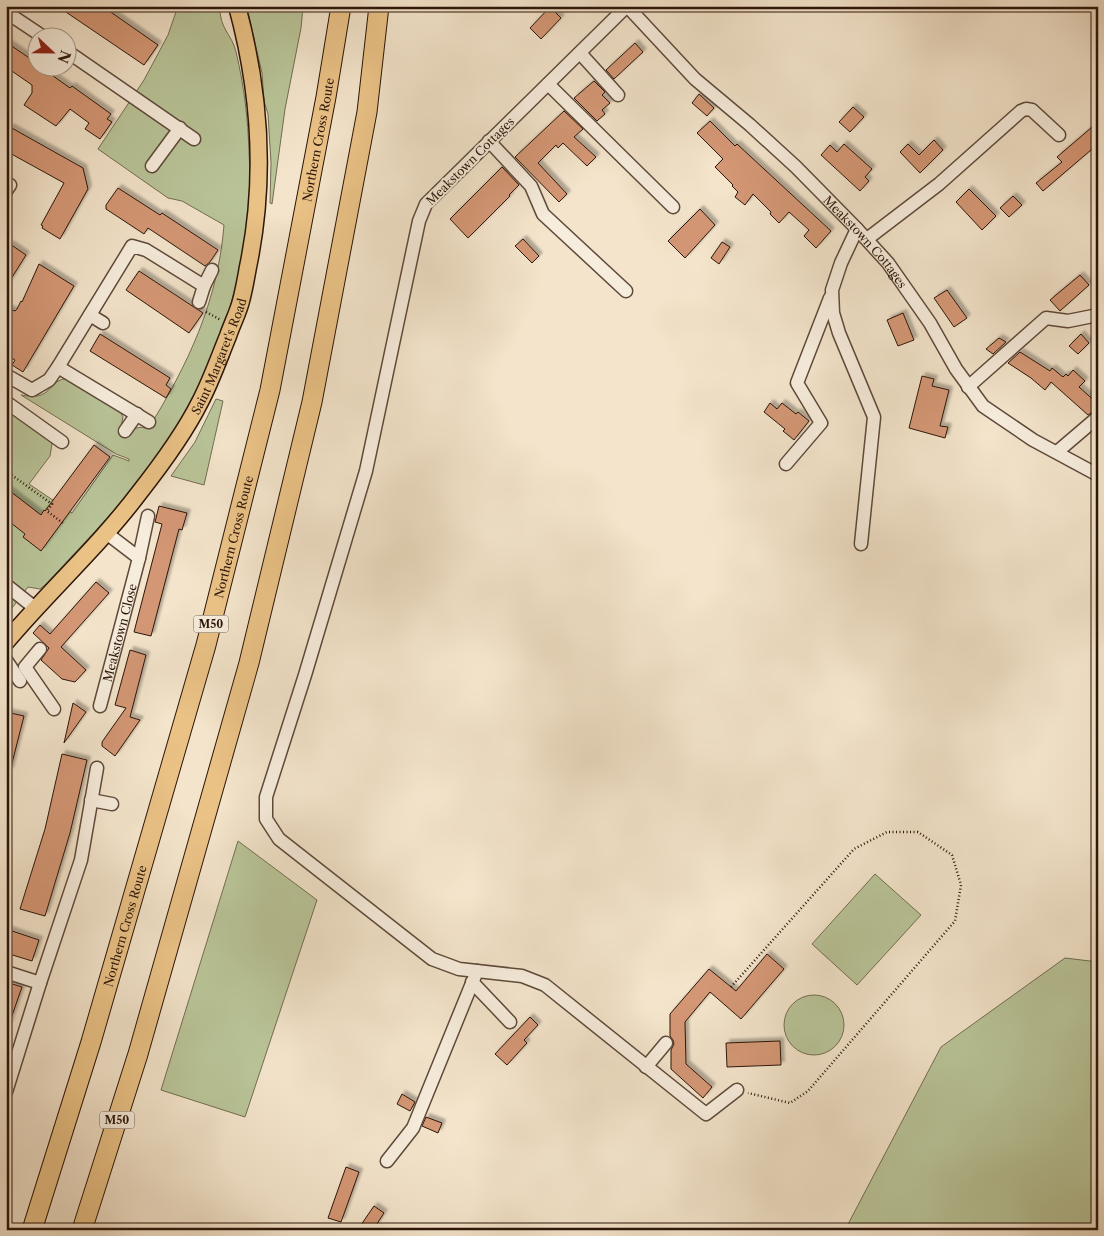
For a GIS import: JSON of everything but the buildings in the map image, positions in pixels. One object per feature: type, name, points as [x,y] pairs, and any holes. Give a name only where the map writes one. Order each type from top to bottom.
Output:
[{"type":"highway","name":"Northern Cross Route","points":[[32,1230],[91,1042],[209,635],[270,390],[326,97],[341,6]]},
{"type":"highway","name":"M50","points":[[82,1230],[138,1054],[254,643],[316,382],[366,112],[379,6]]},
{"type":"main road","name":"Saint Margaret's Road","points":[[6,642],[106,532],[138,495],[161,464],[200,403],[241,300],[252,250],[258,207],[259,147],[254,83],[237,6]]},
{"type":"street","name":"Meakstown Cottages","points":[[474,976],[432,959],[279,839],[266,818],[266,797],[305,675],[366,471],[422,212],[426,204],[627,6],[695,79],[757,131],[796,167],[867,239],[888,263],[930,323],[956,369],[983,406],[1034,440],[1098,475]]},
{"type":"street","points":[[6,12],[30,28]]},
{"type":"street","points":[[580,53],[618,95]]},
{"type":"street","points":[[78,59],[194,139]]},
{"type":"street","points":[[548,84],[673,207]]},
{"type":"street","points":[[867,239],[939,184],[1020,111],[1032,110],[1059,135]]},
{"type":"street","points":[[152,166],[180,128]]},
{"type":"street","points":[[489,141],[531,186],[543,214],[626,291]]},
{"type":"street","points":[[786,464],[821,423],[797,383],[832,294],[841,263],[857,229]]},
{"type":"street","points":[[6,375],[32,390],[49,380],[132,246],[146,250],[204,286]]},
{"type":"street","points":[[199,302],[212,270]]},
{"type":"street","points":[[832,294],[833,313],[839,333],[874,417],[861,544]]},
{"type":"street","points":[[968,387],[1046,318],[1068,321],[1098,314]]},
{"type":"street","points":[[90,315],[103,323]]},
{"type":"street","points":[[58,367],[149,422]]},
{"type":"street","points":[[6,402],[62,442]]},
{"type":"street","points":[[125,431],[137,414]]},
{"type":"street","points":[[1057,452],[1098,417]]},
{"type":"street","name":"Meakstown Close","points":[[100,706],[139,558],[148,516]]},
{"type":"street","points":[[106,532],[139,558]]},
{"type":"street","points":[[6,584],[35,608]]},
{"type":"street","points":[[25,667],[40,649]]},
{"type":"street","points":[[9,664],[25,667],[54,709]]},
{"type":"street","points":[[9,664],[20,681]]},
{"type":"street","points":[[6,1092],[80,860],[97,768]]},
{"type":"street","points":[[91,800],[112,804]]},
{"type":"street","points":[[6,972],[40,983]]},
{"type":"street","points":[[474,976],[510,1022]]},
{"type":"street","points":[[474,976],[522,976],[545,985],[706,1114],[737,1090]]},
{"type":"street","points":[[387,1161],[413,1128],[474,976]]},
{"type":"street","points":[[646,1067],[666,1044]]},
{"type":"path","points":[[199,302],[198,307],[223,321]]},
{"type":"path","points":[[6,471],[52,504],[47,510],[64,524]]},
{"type":"path","points":[[731,987],[854,849],[886,832],[918,832],[952,855],[961,885],[955,921],[808,1091],[790,1103],[737,1090]]},
{"type":"green space","points":[[178,6],[220,6],[220,14],[224,26],[236,52],[241,77],[248,128],[250,190],[241,264],[232,301],[206,372],[189,405],[157,457],[127,495],[46,584],[40,589],[28,587],[6,616],[6,403],[47,434],[52,444],[50,456],[29,484],[72,513],[113,455],[129,461],[129,459],[116,454],[21,395],[41,395],[59,381],[67,379],[120,411],[123,417],[121,427],[130,433],[138,428],[148,429],[176,381],[199,332],[208,306],[221,253],[224,225],[182,201],[168,198],[98,149],[144,80],[168,35]]},
{"type":"green space","points":[[249,6],[303,6],[301,28],[285,109],[272,204],[270,203],[271,163],[268,114],[264,101],[262,73],[248,12]]},
{"type":"green space","points":[[216,399],[223,401],[204,485],[171,476],[195,442]]},
{"type":"green space","points":[[238,841],[317,900],[245,1117],[161,1090]]},
{"type":"green space","points":[[875,874],[921,915],[857,985],[812,944]]},
{"type":"green space","points":[[1065,958],[1098,962],[1098,1230],[845,1230],[941,1047]]},
{"type":"green space","points":[[814,995],[831,1000],[839,1008],[844,1025],[839,1042],[831,1050],[814,1055],[797,1050],[789,1042],[784,1025],[789,1008],[797,1000]]}]
